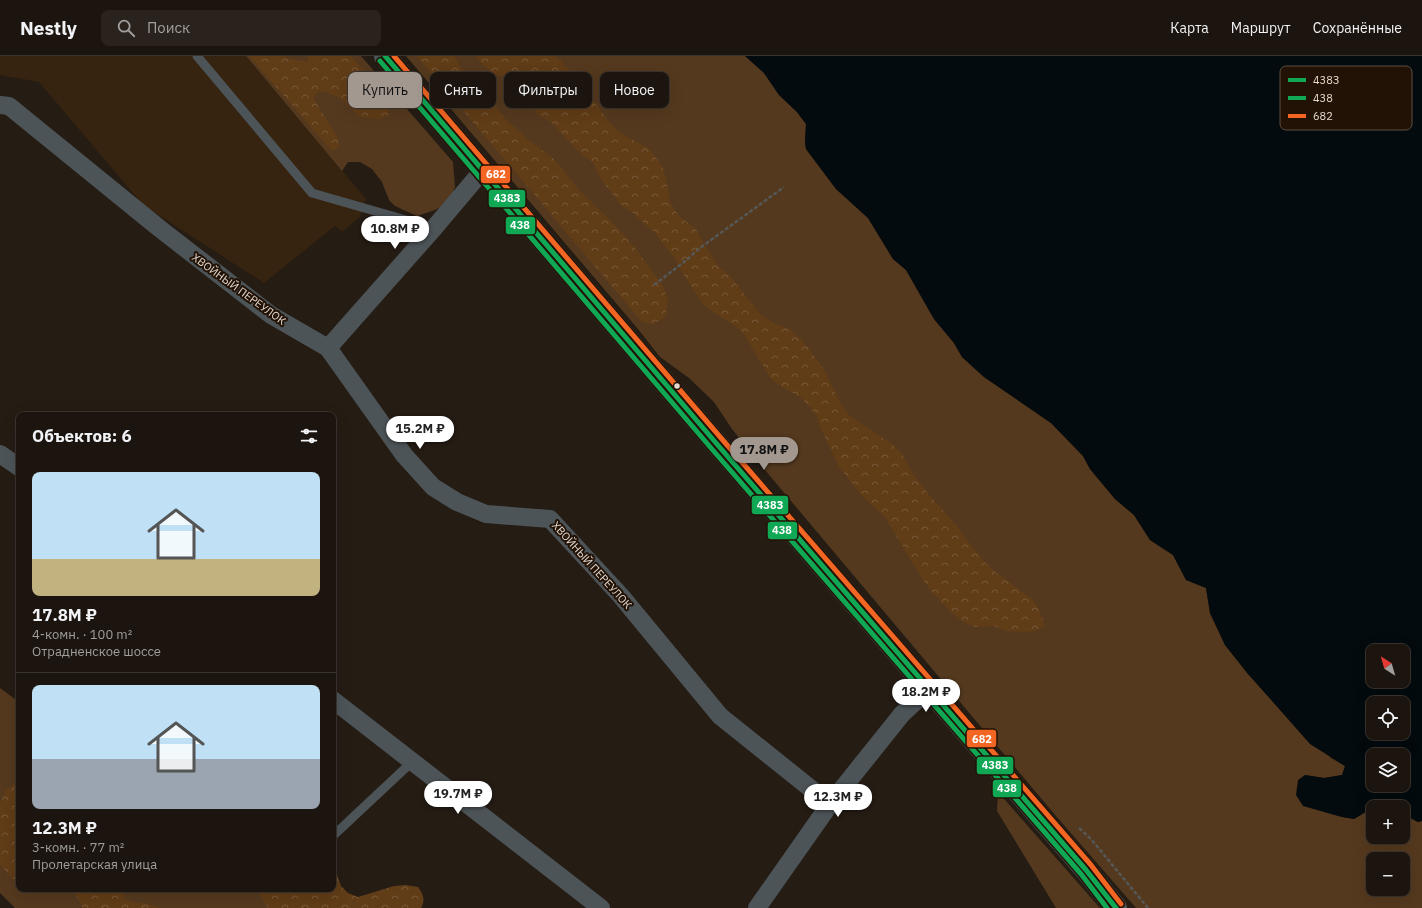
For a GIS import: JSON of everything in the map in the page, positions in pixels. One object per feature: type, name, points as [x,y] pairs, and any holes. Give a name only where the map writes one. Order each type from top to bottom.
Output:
[{"type":"main road","points":[[385,56],[1086,870],[1116,908]]},
{"type":"street","name":"ХВОЙНЫЙ ПЕРЕУЛОК","points":[[0,104],[9,106],[159,228],[271,315],[328,348],[404,455],[433,487],[456,502],[486,514],[550,519],[621,596],[720,716],[830,804]]},
{"type":"street","points":[[328,348],[483,170]]},
{"type":"street","points":[[0,454],[16,465]]},
{"type":"street","points":[[756,908],[830,804],[902,714],[929,689]]},
{"type":"street","points":[[336,702],[601,908]]},
{"type":"lane","points":[[197,56],[312,193],[434,228]]},
{"type":"lane","points":[[336,833],[413,761]]},
{"type":"path","points":[[654,284],[700,248],[784,187]]},
{"type":"shaded area","points":[[0,56],[246,56],[366,199],[360,217],[342,232],[335,226],[264,283],[143,205],[39,82],[0,75]]},
{"type":"shaded area","points":[[246,56],[361,56],[375,72],[348,72],[348,108],[406,108],[453,162],[455,187],[449,202],[435,210],[417,216],[395,206],[389,200],[382,182],[372,169],[360,162],[348,162],[342,171]]},
{"type":"shaded area","points":[[406,56],[745,56],[764,73],[779,95],[797,112],[806,124],[806,149],[836,189],[868,218],[893,259],[906,270],[934,319],[954,343],[962,357],[984,377],[1051,423],[1083,456],[1090,469],[1115,499],[1134,515],[1150,540],[1173,555],[1186,580],[1206,588],[1210,613],[1225,645],[1248,674],[1331,758],[1345,766],[1342,775],[1324,778],[1305,775],[1325,812],[1354,819],[1366,812],[1366,844],[1410,844],[1410,818],[1418,822],[1422,821],[1422,908],[1136,908],[1056,816],[759,463],[732,429],[714,402],[689,378],[660,357],[638,329],[450,108],[496,108],[496,72],[430,72],[430,84],[422,75],[422,72],[420,72]]},
{"type":"shaded area","points":[[745,56],[1422,56],[1422,821],[1418,822],[1410,818],[1410,800],[1366,800],[1366,812],[1354,819],[1303,806],[1296,795],[1298,780],[1305,775],[1324,778],[1342,775],[1345,766],[1310,744],[1248,674],[1225,645],[1210,613],[1206,588],[1186,580],[1173,555],[1150,540],[1134,515],[1115,499],[1090,469],[1083,456],[1051,423],[984,377],[962,357],[954,343],[934,319],[906,270],[893,259],[868,218],[836,189],[806,149],[806,124],[797,112],[779,95],[764,73]]},
{"type":"shaded area","points":[[0,688],[16,700],[16,892],[306,892],[326,908],[15,908],[0,893]]},
{"type":"shaded area","points":[[998,792],[1100,908],[1056,908],[997,811]]},
{"type":"green space","points":[[249,56],[285,56],[289,59],[308,62],[308,56],[351,56],[366,72],[348,72],[348,106],[340,98],[329,93],[319,91],[313,98],[338,138],[339,147],[332,151]]},
{"type":"green space","points":[[417,56],[454,56],[463,72],[431,72]]},
{"type":"green space","points":[[476,56],[556,56],[571,72],[504,72],[504,77],[496,75],[496,72],[491,72]]},
{"type":"green space","points":[[592,99],[610,123],[620,133],[648,148],[664,170],[670,201],[678,215],[696,229],[719,267],[730,276],[760,314],[773,323],[790,329],[802,340],[823,368],[841,404],[849,415],[893,445],[903,455],[911,471],[929,495],[956,525],[981,558],[994,571],[1033,600],[1040,612],[1045,626],[1035,631],[1023,632],[1007,631],[994,626],[975,627],[964,622],[952,613],[931,591],[923,580],[884,516],[863,497],[839,467],[817,417],[810,407],[800,397],[771,379],[743,333],[733,324],[703,304],[675,259],[657,235],[634,214],[620,204],[599,176],[593,162],[583,156],[550,121],[538,115],[533,108],[592,108]]},
{"type":"green space","points":[[496,107],[506,120],[531,142],[554,159],[580,191],[614,224],[636,249],[663,286],[668,301],[665,317],[654,324],[642,322],[461,108]]},
{"type":"green space","points":[[351,108],[387,108],[389,115],[378,119],[360,117]]},
{"type":"green space","points":[[16,782],[16,880],[11,878],[0,864],[0,804],[6,790]]},
{"type":"green space","points":[[336,872],[341,886],[348,893],[358,897],[394,886],[406,885],[418,887],[423,897],[423,902],[421,908],[268,908],[261,897],[260,892],[336,892]]},
{"type":"green space","points":[[72,892],[123,892],[122,894],[131,901],[153,905],[158,908],[83,908],[76,895]]},
{"type":"transit line","name":"438З","points":[[385,56],[716,443],[1086,870],[1116,908]]},
{"type":"transit line","name":"682","points":[[394,56],[721,438],[1091,865],[1121,904]]},
{"type":"transit line","name":"438","points":[[380,61],[711,448],[1081,874],[1107,908]]}]
